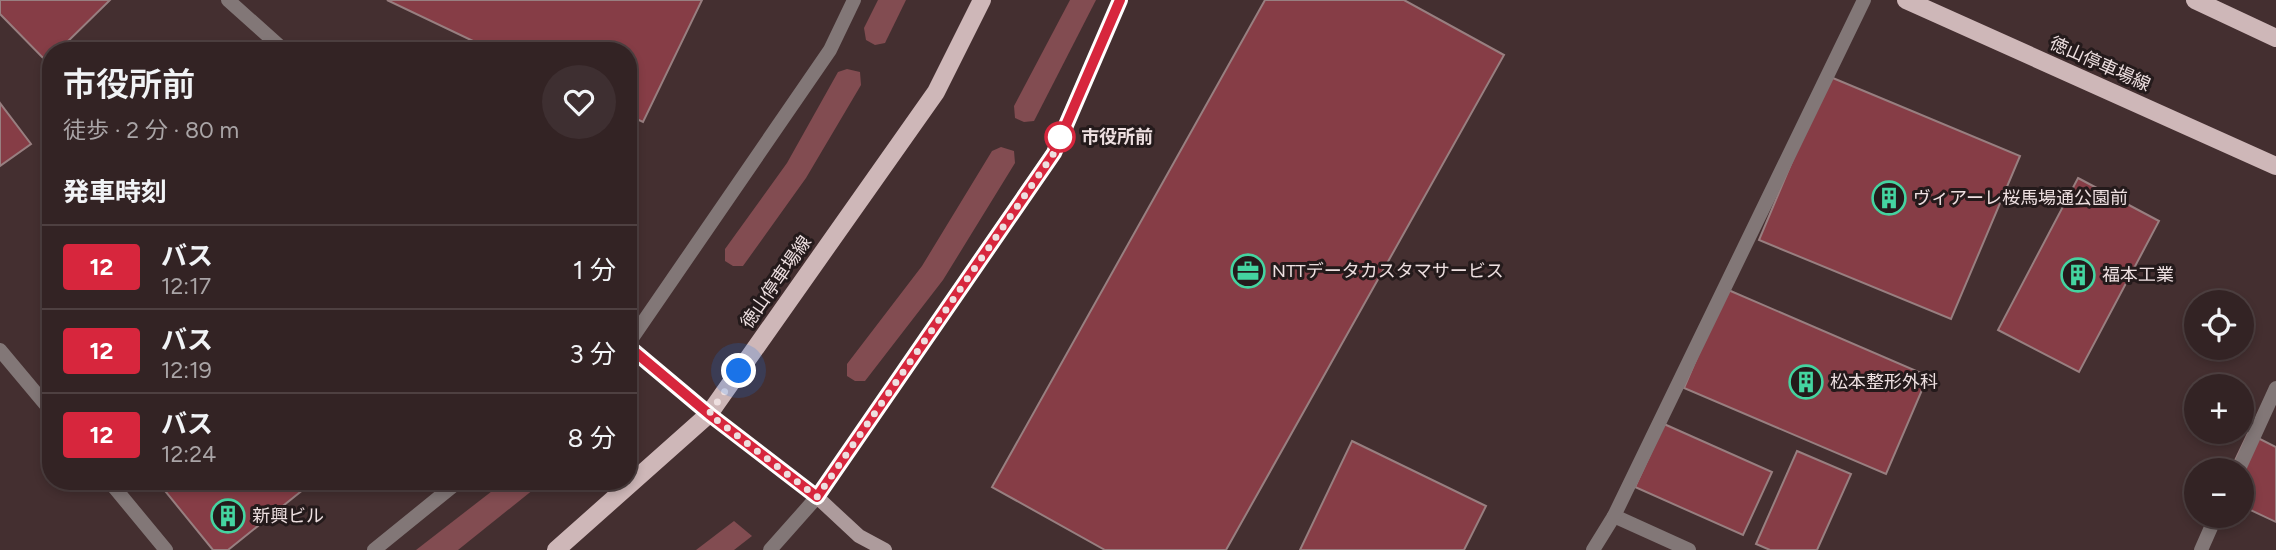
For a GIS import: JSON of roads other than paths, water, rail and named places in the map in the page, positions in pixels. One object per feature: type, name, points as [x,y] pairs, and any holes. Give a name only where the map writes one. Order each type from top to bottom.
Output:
[{"type":"main road","name":"徳山停車場線","points":[[637,478],[709,414],[936,92],[982,0]]},
{"type":"main road","name":"徳山停車場線","points":[[1906,0],[2276,166]]},
{"type":"main road","points":[[2195,0],[2276,38]]},
{"type":"main road","name":"徳山停車場線","points":[[556,550],[624,490]]},
{"type":"street","points":[[228,0],[275,42]]},
{"type":"street","points":[[637,332],[830,50],[853,0]]},
{"type":"street","points":[[770,550],[817,497],[1054,153],[1120,0]]},
{"type":"street","points":[[1593,550],[1614,516],[1864,0]]},
{"type":"street","points":[[0,350],[42,400]]},
{"type":"street","points":[[637,353],[709,414],[817,497],[859,536],[885,550]]},
{"type":"street","points":[[2244,458],[2276,388]]},
{"type":"street","points":[[116,490],[166,550]]},
{"type":"street","points":[[374,550],[448,490]]},
{"type":"street","points":[[1614,516],[1689,550]]},
{"type":"street","points":[[2201,550],[2211,528]]},
{"type":"place","name":"市役所前","points":[[1060,137]]},
{"type":"place","name":"ヴィアーレ桜馬場通公園前","points":[[1889,198]]},
{"type":"place","name":"NTTデータカスタマサービス","points":[[1248,271]]},
{"type":"place","name":"福本工業","points":[[2078,275]]},
{"type":"place","name":"松本整形外科","points":[[1806,382]]},
{"type":"place","name":"新興ビル","points":[[228,516]]}]
